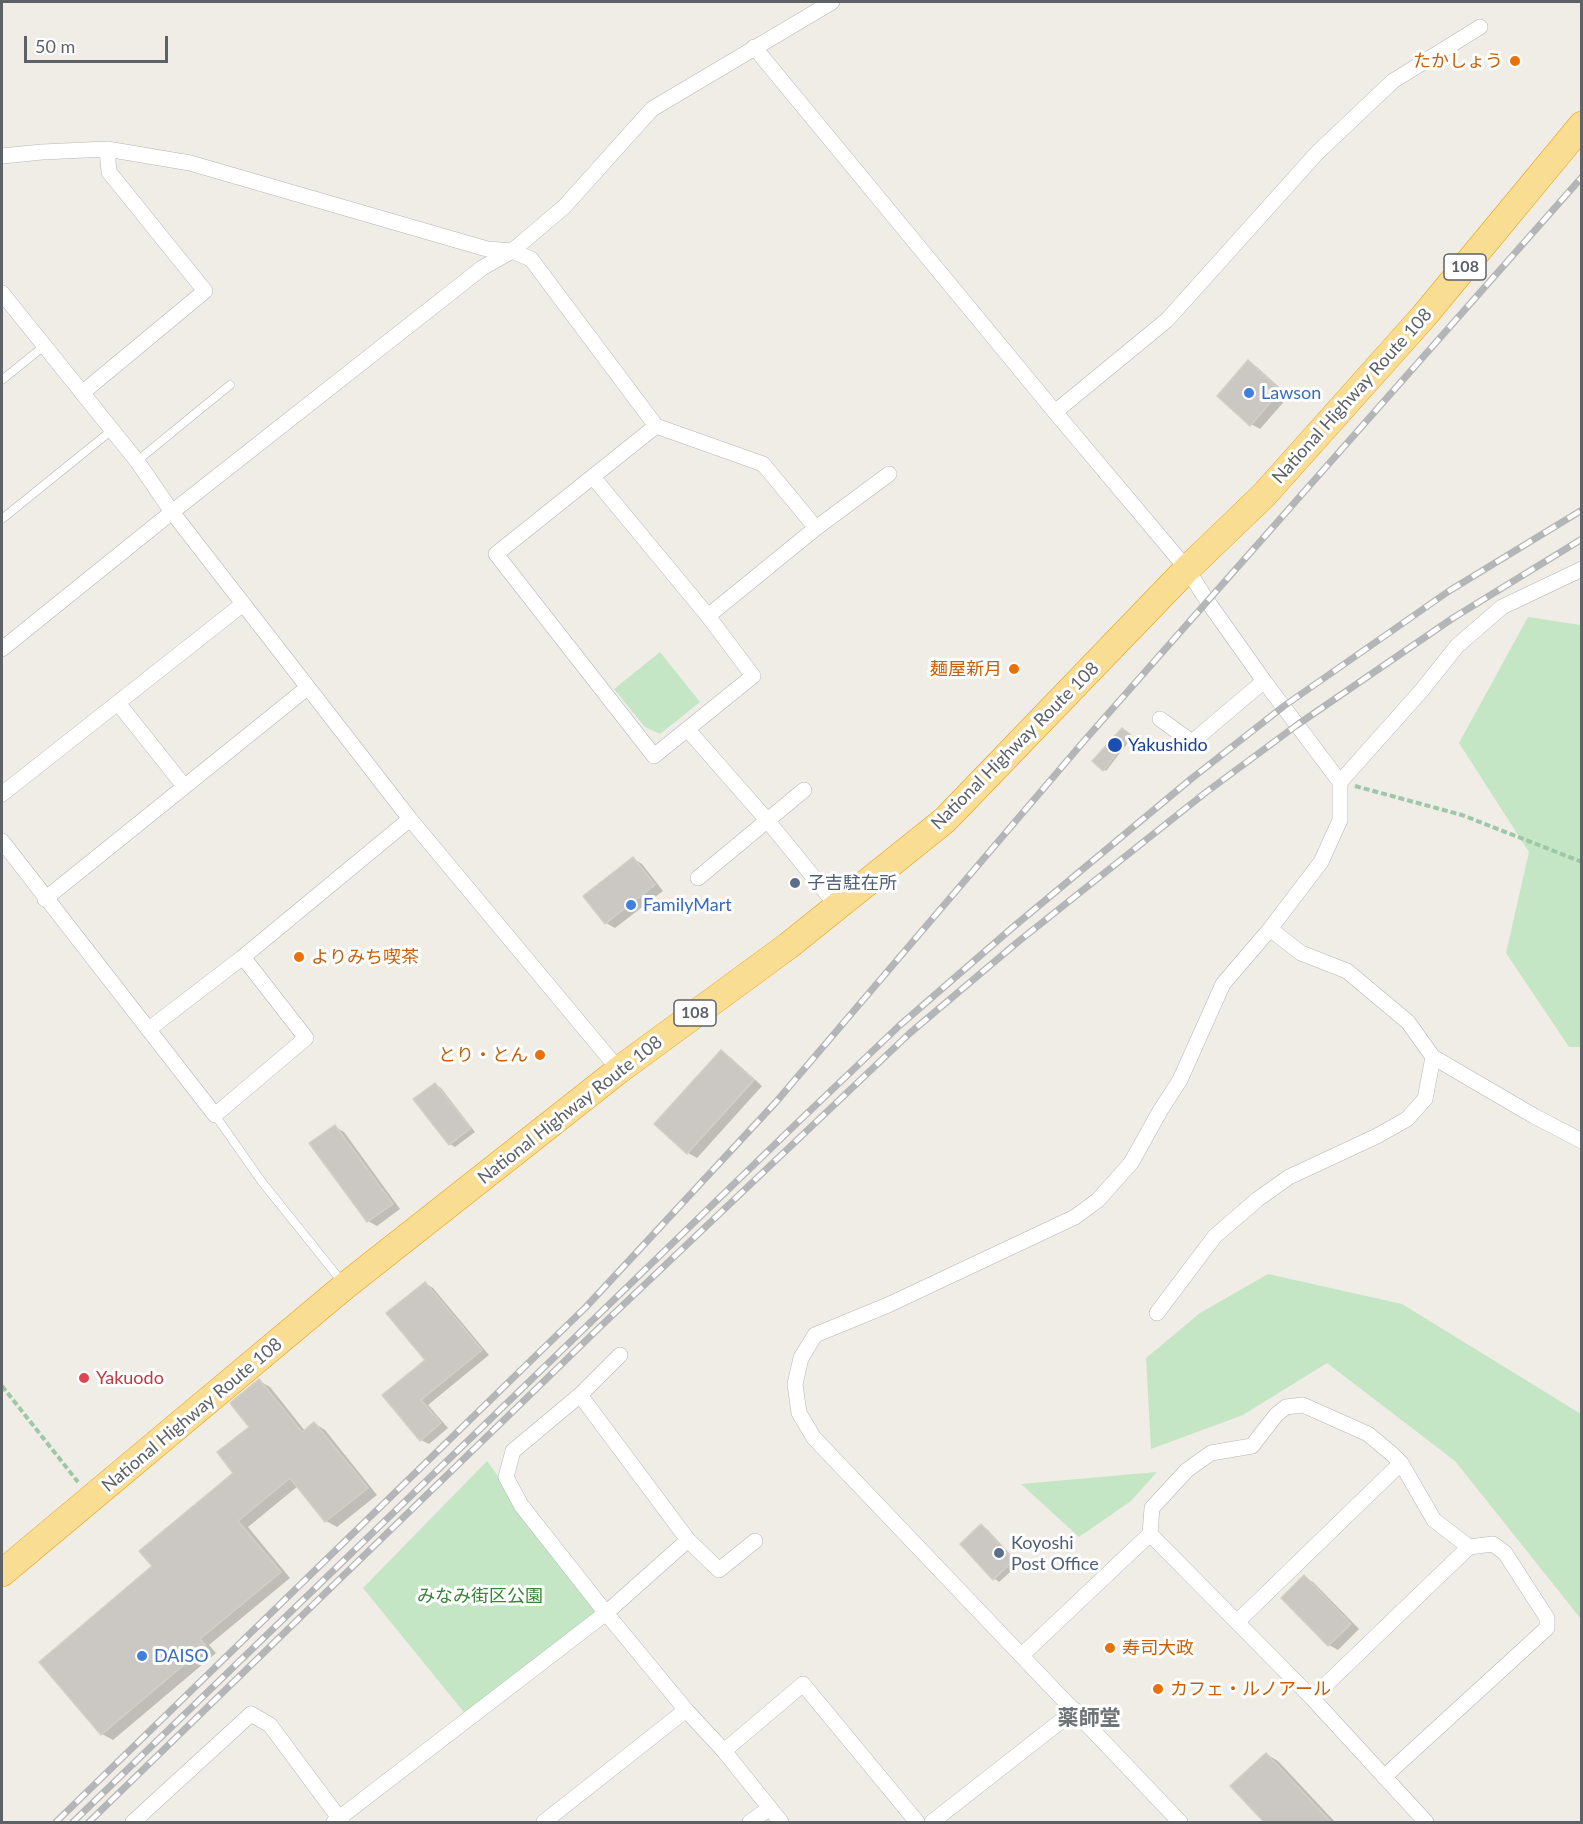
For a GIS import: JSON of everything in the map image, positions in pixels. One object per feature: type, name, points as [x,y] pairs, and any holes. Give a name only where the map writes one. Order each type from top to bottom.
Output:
[{"type":"highway","name":"National Highway Route 108","points":[[2,1573],[345,1286],[619,1070],[788,946],[945,820],[1187,568],[1264,495],[1424,316],[1581,125]]},
{"type":"street","points":[[2,649],[482,268],[512,251],[564,207],[652,110],[817,6],[832,2]]},
{"type":"street","points":[[1055,412],[1167,320],[1317,153],[1393,81],[1480,27]]},
{"type":"street","points":[[754,47],[1055,412],[1187,568],[1264,681],[1340,782],[1340,820],[1320,862],[1270,929],[1223,984],[1180,1080],[1131,1163],[1098,1200],[1064,1222],[888,1305],[815,1335],[801,1358],[795,1384],[800,1413],[814,1438],[1180,1822]]},
{"type":"street","points":[[82,393],[205,291],[109,172],[107,149]]},
{"type":"street","points":[[2,156],[107,149],[190,163],[487,249],[512,251],[531,260],[656,426],[763,464],[816,528]]},
{"type":"street","points":[[2,293],[137,461],[172,512],[410,819],[619,1070]]},
{"type":"street","points":[[593,477],[708,616],[753,676],[654,756],[496,554],[656,426]]},
{"type":"street","points":[[708,616],[816,528],[889,474]]},
{"type":"street","points":[[1340,782],[1422,690],[1457,646],[1502,607],[1581,569]]},
{"type":"street","points":[[2,794],[243,604]]},
{"type":"street","points":[[1160,718],[1192,742],[1264,681]]},
{"type":"street","points":[[45,899],[308,687]]},
{"type":"street","points":[[118,703],[184,786]]},
{"type":"street","points":[[688,730],[767,820],[837,906]]},
{"type":"street","points":[[698,878],[804,790]]},
{"type":"street","points":[[149,1029],[243,957],[410,819]]},
{"type":"street","points":[[2,841],[215,1115],[306,1038],[243,957]]},
{"type":"street","points":[[1270,929],[1301,953],[1347,971],[1408,1022],[1433,1057],[1581,1141]]},
{"type":"street","points":[[1157,1313],[1215,1236],[1258,1198],[1288,1177],[1377,1136],[1407,1119],[1425,1099],[1433,1057]]},
{"type":"street","points":[[620,1355],[580,1395],[513,1451],[506,1476],[521,1505],[606,1613],[686,1710],[724,1751],[781,1822]]},
{"type":"street","points":[[580,1395],[688,1540],[718,1570],[755,1540]]},
{"type":"street","points":[[1022,1655],[1150,1534],[1152,1508],[1187,1470],[1211,1453],[1252,1446],[1286,1407],[1303,1405],[1368,1434],[1401,1463],[1434,1520],[1469,1547]]},
{"type":"street","points":[[1237,1622],[1401,1463]]},
{"type":"street","points":[[1150,1534],[1312,1698],[1426,1822]]},
{"type":"street","points":[[133,1822],[251,1714],[270,1725],[338,1821],[606,1613],[688,1540]]},
{"type":"street","points":[[1312,1698],[1469,1547],[1493,1544],[1505,1553],[1546,1618],[1547,1628],[1384,1777]]},
{"type":"street","points":[[724,1751],[803,1684],[918,1822]]},
{"type":"street","points":[[544,1822],[686,1710]]},
{"type":"street","points":[[932,1822],[1075,1710]]},
{"type":"street","points":[[750,1822],[770,1808]]},
{"type":"lane","points":[[2,380],[44,346]]},
{"type":"lane","points":[[137,461],[230,385]]},
{"type":"lane","points":[[2,519],[112,430]]},
{"type":"lane","points":[[215,1115],[262,1182],[345,1286]]},
{"type":"path","points":[[1340,782],[1462,815],[1581,862]]},
{"type":"path","points":[[2,1386],[92,1499]]},
{"type":"green space","points":[[1528,617],[1581,625],[1581,1047],[1569,1047],[1506,953],[1529,852],[1459,743]]},
{"type":"green space","points":[[660,652],[700,702],[660,734],[645,727],[614,689]]},
{"type":"green space","points":[[1268,1274],[1402,1304],[1581,1414],[1581,1619],[1455,1461],[1327,1363],[1243,1415],[1151,1449],[1146,1358],[1200,1313]]},
{"type":"green space","name":"みなみ街区公園","points":[[487,1461],[598,1612],[467,1716],[363,1588]]},
{"type":"green space","points":[[1157,1472],[1131,1501],[1079,1537],[1021,1484]]},
{"type":"building","name":"Lawson","points":[[1248,360],[1281,390],[1250,426],[1217,396]]},
{"type":"building","points":[[1122,728],[1131,735],[1103,771],[1092,761]]},
{"type":"building","points":[[633,857],[655,885],[605,924],[583,896]]},
{"type":"building","points":[[721,1050],[754,1080],[687,1154],[654,1124]]},
{"type":"building","points":[[435,1083],[471,1128],[449,1145],[413,1099]]},
{"type":"building","points":[[335,1125],[393,1204],[367,1222],[309,1143]]},
{"type":"building","points":[[425,1282],[482,1350],[421,1400],[441,1423],[420,1441],[382,1395],[425,1360],[386,1313]]},
{"type":"building","points":[[259,1379],[302,1432],[314,1422],[368,1488],[325,1522],[290,1478],[238,1521],[281,1572],[200,1639],[206,1646],[101,1735],[39,1662],[152,1566],[139,1551],[233,1473],[217,1452],[249,1427],[230,1403]]},
{"type":"building","points":[[981,1524],[1014,1560],[993,1580],[960,1544]]},
{"type":"building","points":[[1304,1575],[1351,1624],[1328,1646],[1281,1598]]},
{"type":"building","points":[[1266,1753],[1331,1822],[1264,1822],[1230,1786]]},
{"type":"railway","points":[[56,1822],[586,1307],[776,1102],[1084,741],[1582,177]]},
{"type":"railway","points":[[73,1822],[899,1026],[1012,928],[1191,779],[1284,706],[1449,591],[1582,510]]},
{"type":"railway","points":[[89,1822],[601,1326],[910,1033],[1019,941],[1205,793],[1297,725],[1453,618],[1582,539]]},
{"type":"place","name":"たかしょう","points":[[1515,61]]},
{"type":"place","name":"Lawson","points":[[1249,393]]},
{"type":"place","name":"麺屋新月","points":[[1014,669]]},
{"type":"place","name":"Yakushido","points":[[1115,745]]},
{"type":"place","name":"子吉駐在所","points":[[795,883]]},
{"type":"place","name":"FamilyMart","points":[[631,905]]},
{"type":"place","name":"よりみち喫茶","points":[[299,957]]},
{"type":"place","name":"とり・とん","points":[[540,1055]]},
{"type":"place","name":"Yakuodo","points":[[84,1378]]},
{"type":"place","name":"Koyoshi Post Office","points":[[999,1553]]},
{"type":"place","name":"寿司大政","points":[[1110,1648]]},
{"type":"place","name":"DAISO","points":[[142,1656]]},
{"type":"place","name":"カフェ・ルノアール","points":[[1158,1689]]},
{"type":"district","name":"薬師堂","points":[[1089,1718]]}]
